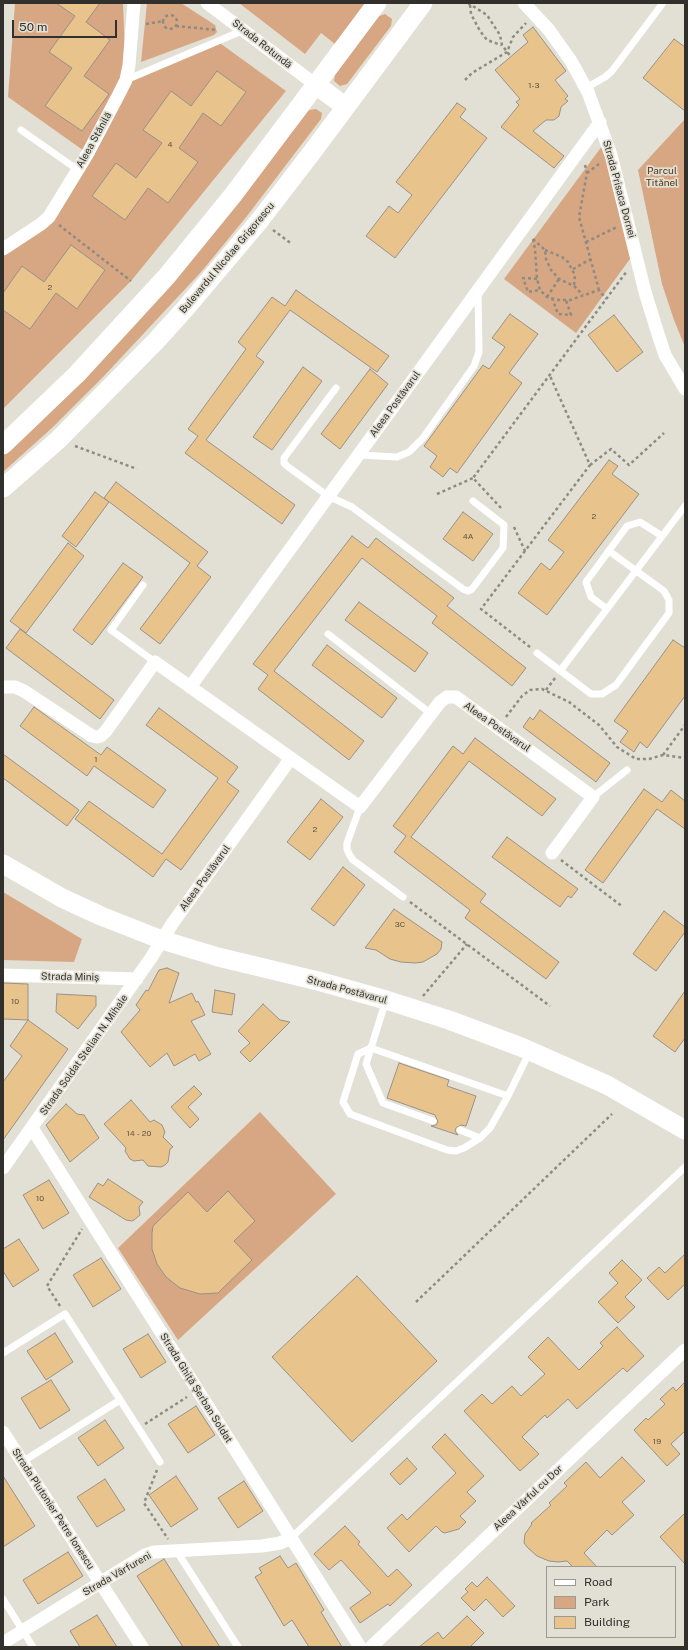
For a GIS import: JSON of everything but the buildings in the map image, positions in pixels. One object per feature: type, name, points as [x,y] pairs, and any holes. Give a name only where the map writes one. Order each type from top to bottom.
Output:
[{"type":"main road","points":[[3,445],[77,374],[152,293],[233,195],[377,3]]},
{"type":"main road","name":"Bulevardul Nicolae Grigorescu","points":[[3,488],[58,440],[160,337],[216,273],[260,220],[346,107],[414,6]]},
{"type":"main road","points":[[316,85],[346,107]]},
{"type":"main road","name":"Strada Postăvarul","points":[[3,864],[62,898],[101,916],[162,940],[218,957],[386,1000],[482,1031],[530,1050],[607,1085],[683,1124]]},
{"type":"street","name":"Aleea Stănilă","points":[[3,248],[41,224],[49,217],[78,170],[126,80],[133,27],[134,3]]},
{"type":"street","name":"Strada Rotundă","points":[[207,3],[316,85]]},
{"type":"street","points":[[226,3],[227,17]]},
{"type":"street","name":"Strada Prisaca Dornei","points":[[524,3],[549,30],[572,61],[586,88],[600,122],[611,155],[651,315],[665,355],[685,389]]},
{"type":"street","name":"Aleea Postăvarul","points":[[190,687],[600,122]]},
{"type":"street","points":[[3,686],[15,687],[24,691],[92,736],[97,737],[101,736],[106,730],[155,662],[360,807]]},
{"type":"street","name":"Aleea Postăvarul","points":[[360,807],[430,714],[440,702],[447,697],[456,697],[593,796]]},
{"type":"street","name":"Aleea Postăvarul","points":[[162,940],[291,758]]},
{"type":"street","points":[[552,852],[593,796]]},
{"type":"street","name":"Strada Soldat Stelian N. Mihale","points":[[3,1168],[137,979],[162,940]]},
{"type":"street","name":"Strada Miniș","points":[[3,975],[137,979]]},
{"type":"street","name":"Strada Ghiță Șerban Soldat","points":[[32,1128],[360,1647]]},
{"type":"street","name":"Aleea Vârful cu Dor","points":[[371,1647],[685,1350]]},
{"type":"street","name":"Strada Plutonier Petre Ionescu","points":[[3,1432],[142,1647]]},
{"type":"street","name":"Strada Vârfureni","points":[[3,1643],[145,1555],[154,1552],[176,1550],[262,1546],[280,1543],[291,1538]]},
{"type":"lane","points":[[586,88],[612,71],[663,3]]},
{"type":"lane","points":[[126,80],[244,30]]},
{"type":"lane","points":[[21,130],[78,170]]},
{"type":"lane","points":[[358,455],[398,457],[409,452],[423,438],[474,366],[479,352],[478,290]]},
{"type":"lane","points":[[336,388],[284,458],[284,462],[328,496],[352,506],[463,589],[468,591],[472,589],[503,548],[504,525],[473,501]]},
{"type":"lane","points":[[560,671],[685,506]]},
{"type":"lane","points":[[607,609],[591,597],[586,582],[609,551],[628,526],[640,522],[662,536]]},
{"type":"lane","points":[[537,653],[591,694],[602,694],[616,685],[669,613],[669,600],[664,590],[609,551]]},
{"type":"lane","points":[[143,585],[111,630],[155,662]]},
{"type":"lane","points":[[328,634],[430,714]]},
{"type":"lane","points":[[593,796],[627,770]]},
{"type":"lane","points":[[360,807],[347,843],[349,854],[353,860],[403,897]]},
{"type":"lane","points":[[386,1000],[366,1064],[383,1103],[433,1121]]},
{"type":"lane","points":[[508,1096],[372,1048],[358,1054],[343,1102],[350,1114],[447,1150],[456,1151],[480,1138],[490,1128],[508,1096],[530,1050]]},
{"type":"lane","points":[[460,1130],[480,1138]]},
{"type":"lane","points":[[291,1538],[685,1167]]},
{"type":"lane","points":[[3,1353],[65,1314],[160,1462]]},
{"type":"lane","points":[[22,1462],[120,1400]]},
{"type":"lane","points":[[176,1550],[238,1647]]},
{"type":"lane","points":[[3,1599],[33,1647]]},
{"type":"path","points":[[469,4],[471,14],[487,40],[502,45]]},
{"type":"path","points":[[469,4],[487,15],[500,35],[502,45],[511,57]]},
{"type":"path","points":[[465,80],[472,73],[507,52],[513,37],[534,14]]},
{"type":"path","points":[[133,27],[163,21],[165,17],[171,15],[176,19],[176,26]]},
{"type":"path","points":[[163,21],[164,26],[167,28],[176,26],[217,30],[224,38]]},
{"type":"path","points":[[577,153],[586,168],[587,173],[579,217],[600,290],[606,300]]},
{"type":"path","points":[[49,217],[131,281]]},
{"type":"path","points":[[260,220],[292,244]]},
{"type":"path","points":[[586,242],[628,221]]},
{"type":"path","points":[[574,286],[575,275],[568,262],[562,257],[545,250],[533,239],[537,279],[540,290],[547,297],[566,300],[600,290]]},
{"type":"path","points":[[545,250],[546,259],[550,270],[559,279],[574,286],[582,295]]},
{"type":"path","points":[[437,494],[473,478],[637,257]]},
{"type":"path","points":[[573,269],[591,259]]},
{"type":"path","points":[[537,279],[523,278],[528,292],[540,290]]},
{"type":"path","points":[[547,297],[559,279]]},
{"type":"path","points":[[552,298],[558,314],[571,315],[566,300]]},
{"type":"path","points":[[550,375],[590,465]]},
{"type":"path","points":[[537,653],[481,609],[590,465],[611,449],[629,465],[664,433]]},
{"type":"path","points":[[58,440],[137,468]]},
{"type":"path","points":[[473,478],[504,512]]},
{"type":"path","points":[[513,524],[525,551]]},
{"type":"path","points":[[546,690],[560,671]]},
{"type":"path","points":[[498,727],[522,696],[530,690],[542,689],[569,702],[600,725],[627,754],[636,758],[649,759],[663,755],[685,758]]},
{"type":"path","points":[[663,755],[685,725]]},
{"type":"path","points":[[552,852],[623,907]]},
{"type":"path","points":[[403,897],[550,1006]]},
{"type":"path","points":[[413,1009],[466,944]]},
{"type":"path","points":[[416,1302],[612,1114]]},
{"type":"path","points":[[65,1314],[47,1286],[88,1218]]},
{"type":"path","points":[[138,1428],[197,1391]]},
{"type":"path","points":[[160,1462],[144,1503],[176,1550]]},
{"type":"green space","points":[[15,3],[123,3],[126,79],[217,41],[286,91],[131,281],[3,409],[3,249],[41,224],[87,153],[8,97]]},
{"type":"green space","points":[[147,3],[181,3],[215,25],[217,32],[214,35],[141,62]]},
{"type":"green space","points":[[239,3],[365,3],[335,44],[321,33],[305,54]]},
{"type":"green space","points":[[385,14],[392,19],[391,26],[347,84],[340,86],[334,81],[335,75],[379,16]]},
{"type":"green space","points":[[316,109],[322,113],[321,119],[247,216],[202,271],[103,377],[53,427],[3,472],[3,450],[234,207],[309,110]]},
{"type":"green space","name":"Parcul Titănel","points":[[685,119],[685,347],[662,284],[638,170]]},
{"type":"green space","points":[[605,142],[635,252],[576,333],[504,279]]},
{"type":"green space","points":[[3,892],[82,939],[74,962],[3,960]]},
{"type":"green space","points":[[260,1112],[336,1194],[178,1340],[118,1248]]}]
